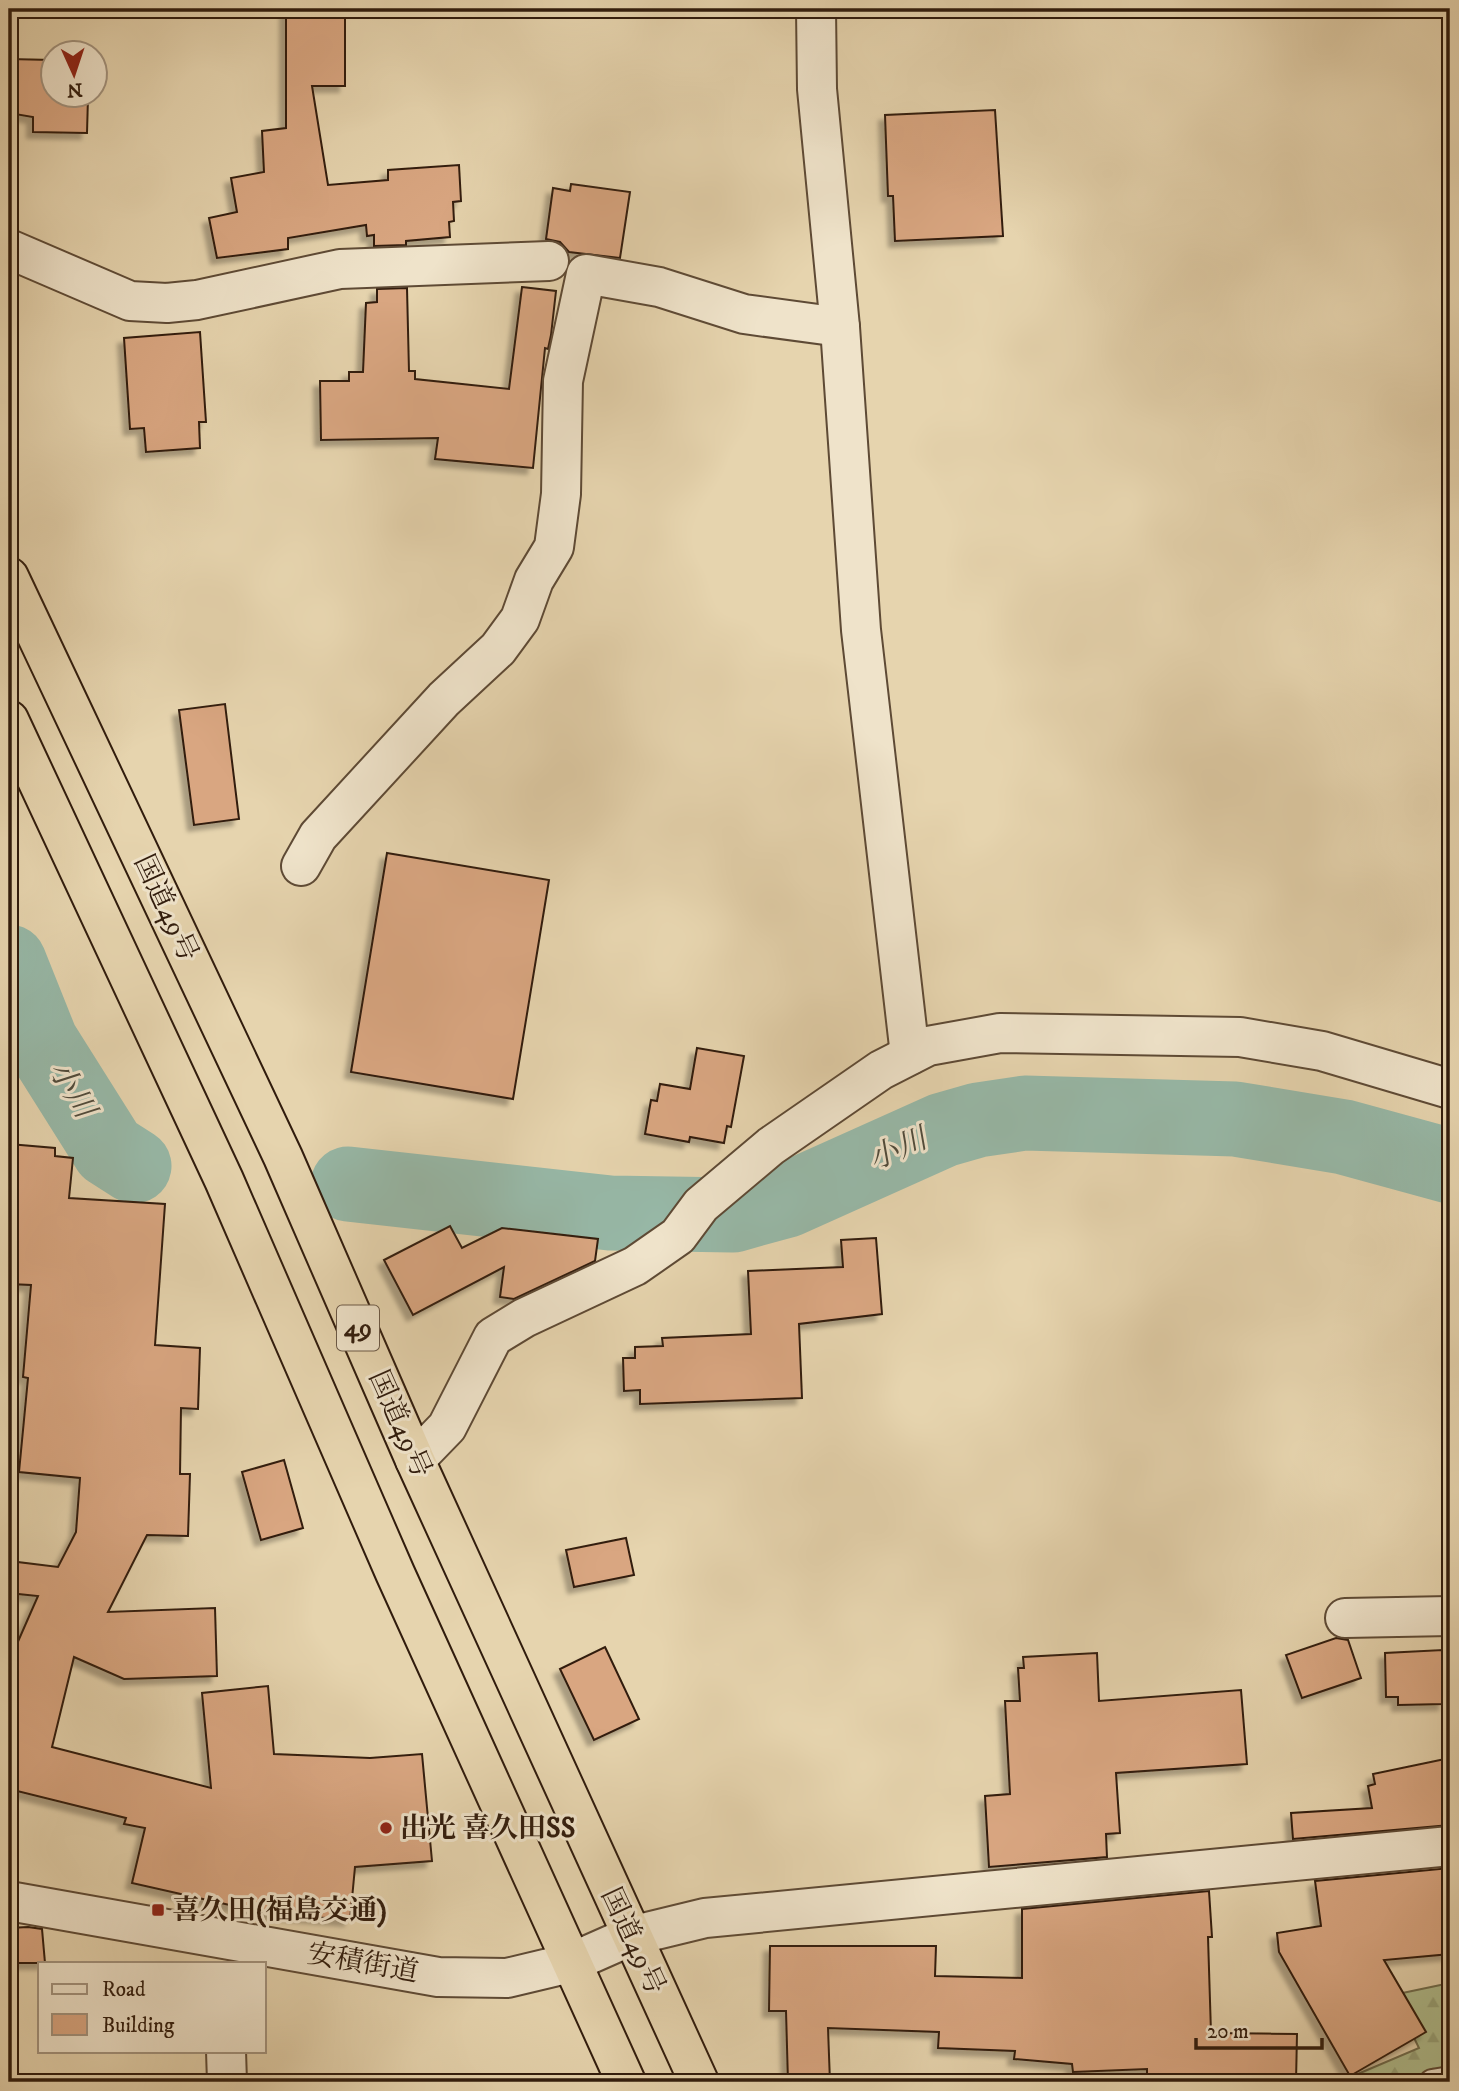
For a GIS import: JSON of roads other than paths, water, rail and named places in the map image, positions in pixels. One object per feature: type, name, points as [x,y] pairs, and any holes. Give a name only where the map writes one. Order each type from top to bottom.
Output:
[{"type":"highway","name":"国道49号","points":[[9,577],[284,1157],[415,1460],[699,2082]]},
{"type":"highway","name":"49","points":[[9,720],[224,1180],[570,1963],[626,2082]]},
{"type":"street","points":[[816,9],[817,89],[840,327],[861,629],[910,1055]]},
{"type":"street","points":[[9,249],[130,301],[167,303],[197,300],[340,269],[549,261]]},
{"type":"street","points":[[301,866],[318,836],[443,699],[498,649],[520,619],[534,580],[554,547],[561,494],[563,381],[586,274],[659,287],[744,314],[840,327]]},
{"type":"street","points":[[415,1460],[447,1427],[493,1337],[524,1318],[635,1266],[678,1236],[701,1205],[771,1146],[881,1070],[928,1046],[1000,1033],[1240,1037],[1322,1051],[1450,1089]]},
{"type":"street","points":[[1345,1618],[1450,1616]]},
{"type":"street","name":"安積街道","points":[[9,1901],[224,1950],[438,1977],[507,1978],[570,1963],[631,1936],[705,1918],[1450,1846]]},
{"type":"street","points":[[226,2052],[227,2082]]},
{"type":"lane","points":[[1432,2082],[1450,2079]]},
{"type":"waterway","name":"小川","points":[[9,962],[41,1042],[109,1150],[134,1166]]},
{"type":"waterway","name":"小川","points":[[348,1184],[610,1213],[733,1215],[787,1200],[943,1130],[978,1120],[1025,1113],[1235,1119],[1344,1137],[1450,1166]]},
{"type":"place","name":"出光 喜久田SS","points":[[386,1828]]},
{"type":"place","name":"喜久田(福島交通)","points":[[158,1910]]}]
